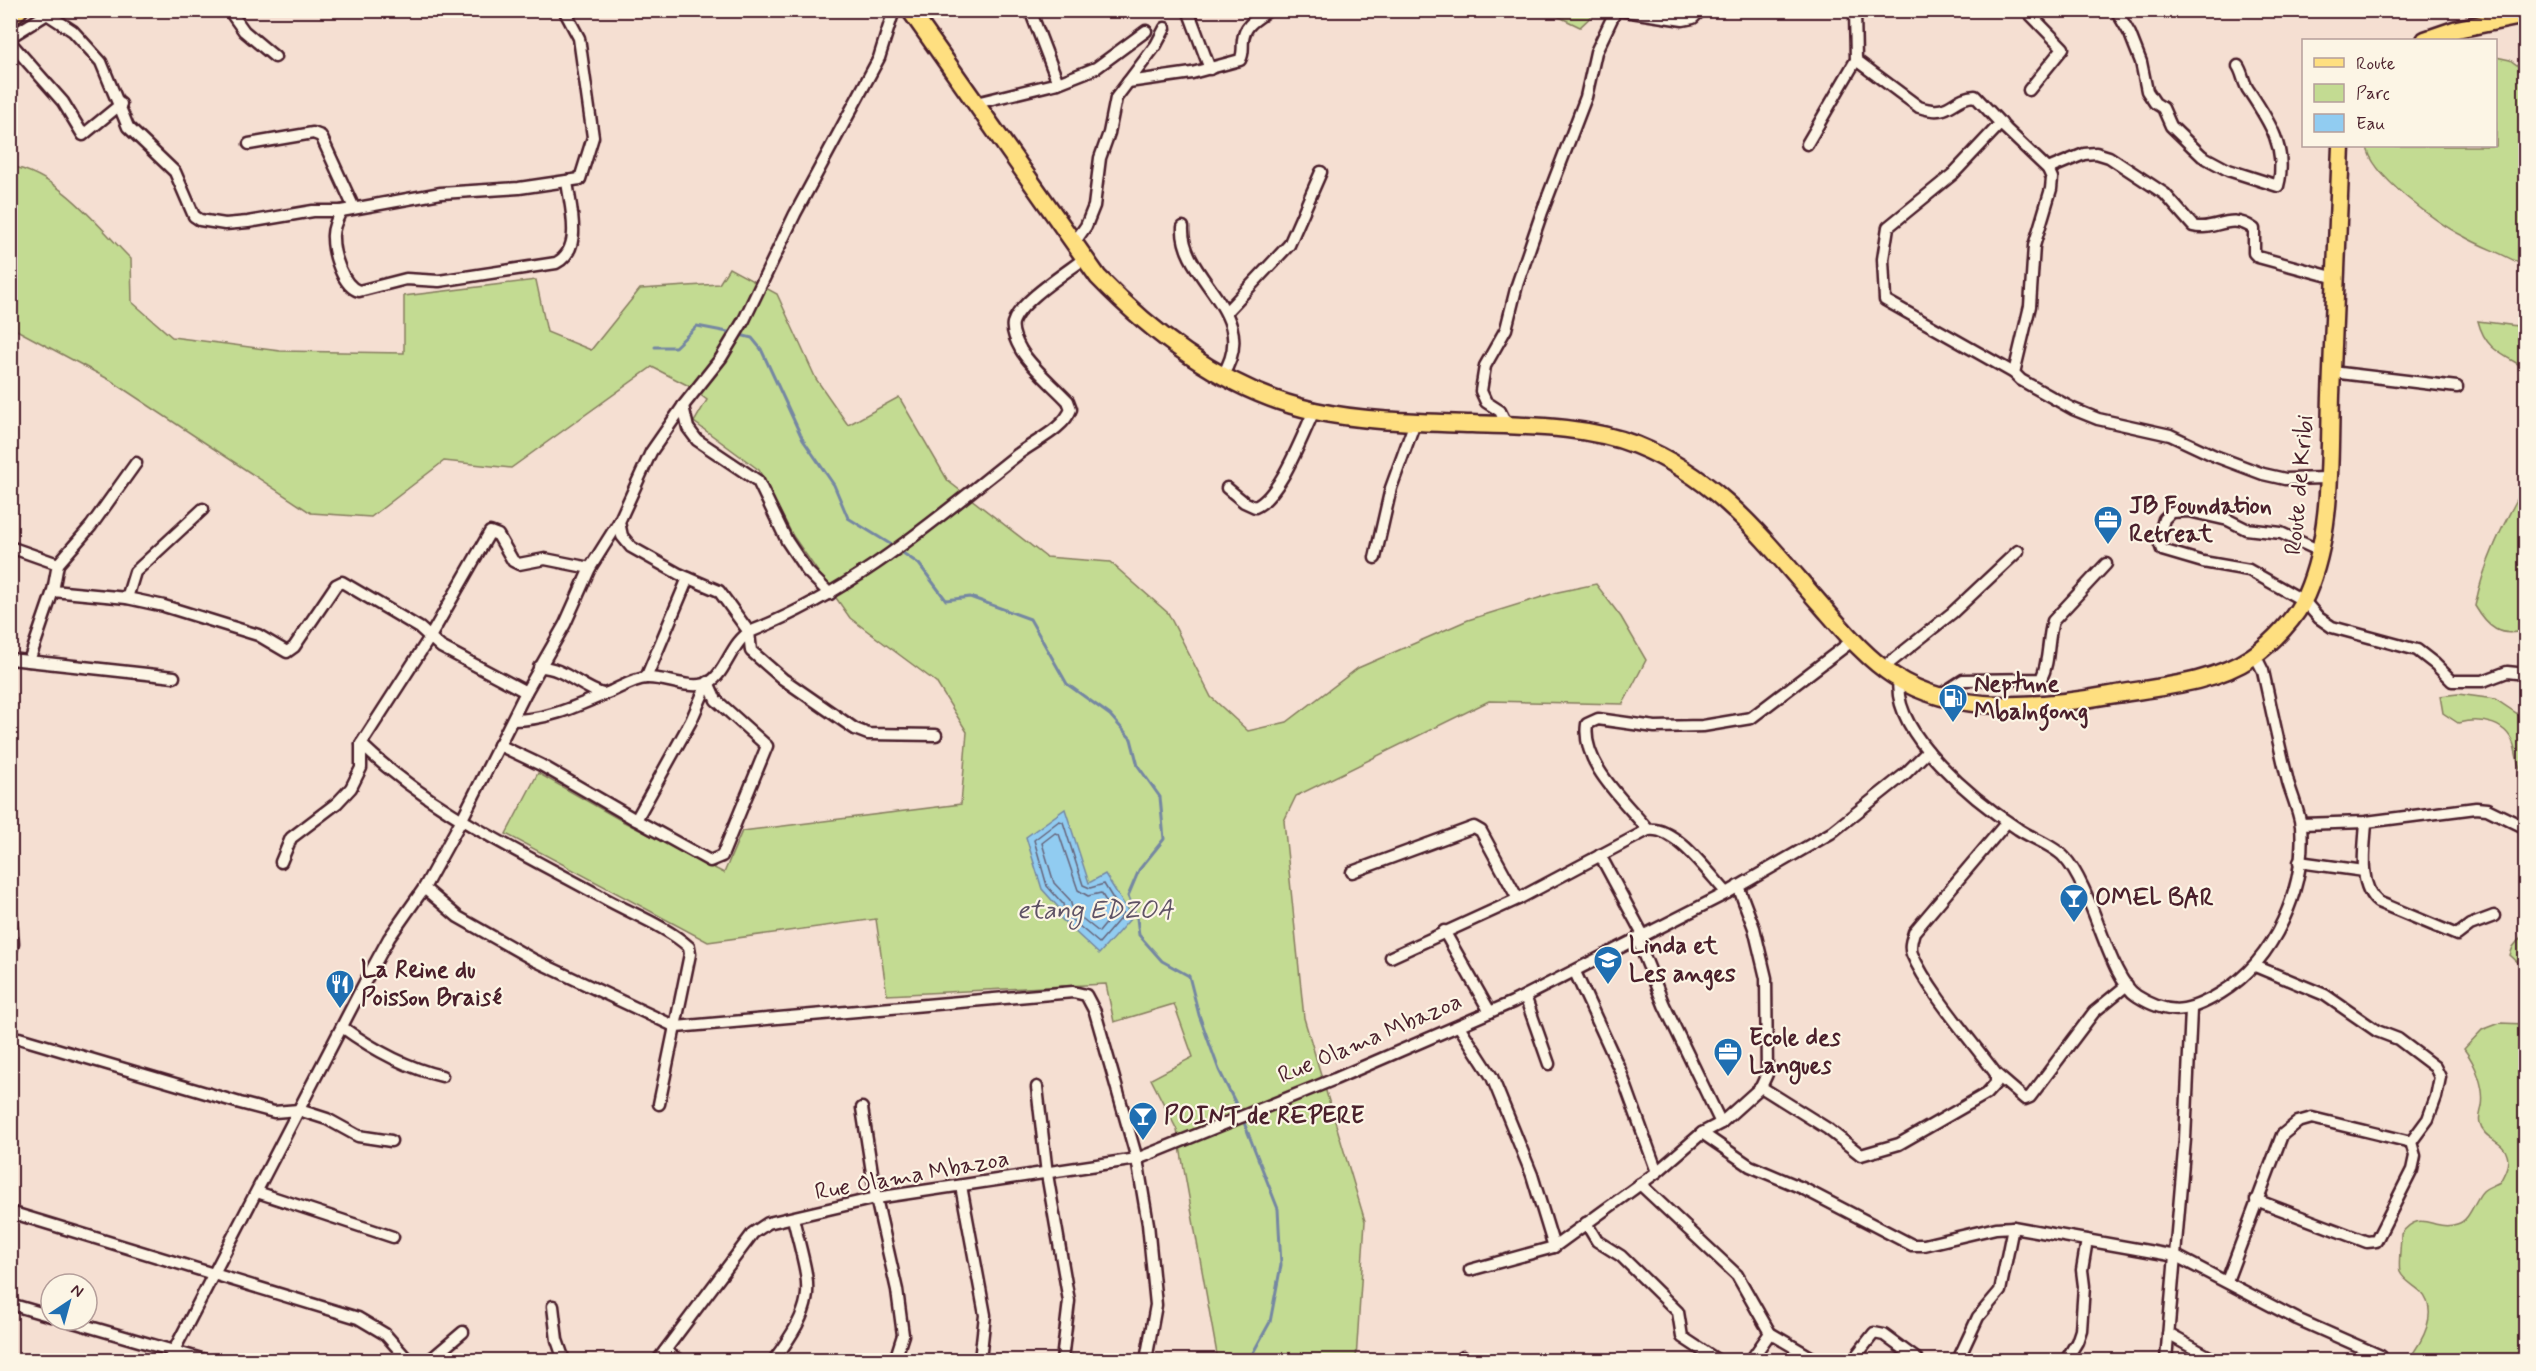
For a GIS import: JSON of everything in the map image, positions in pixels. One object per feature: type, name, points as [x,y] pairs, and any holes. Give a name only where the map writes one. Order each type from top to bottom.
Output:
[{"type":"main road","points":[[10,17],[19,10]]},
{"type":"main road","name":"Route de Kribi","points":[[910,10],[1074,243],[1127,308],[1222,376],[1314,411],[1415,422],[1572,430],[1609,437],[1663,456],[1721,495],[1753,527],[1852,640],[1883,668],[1899,679],[1940,695],[2009,707],[2051,705],[2195,680],[2232,668],[2255,655],[2304,601],[2320,550],[2328,478],[2341,147]]},
{"type":"main road","points":[[2429,39],[2457,29],[2526,15]]},
{"type":"street","points":[[229,10],[244,31],[275,57]]},
{"type":"street","points":[[121,105],[82,135],[63,102],[10,40],[50,12],[87,44],[101,62],[121,105],[128,127],[175,172],[194,216],[200,220],[225,224],[313,211],[341,211],[441,193],[519,188],[567,181],[582,177],[586,153],[593,137],[579,38],[564,10]]},
{"type":"street","points":[[171,1356],[389,938],[424,888],[462,819],[539,667],[565,624],[590,568],[619,522],[651,452],[683,406],[721,358],[744,320],[795,214],[879,58],[894,10]]},
{"type":"street","points":[[1030,10],[1058,83]]},
{"type":"street","points":[[1188,10],[1210,69]]},
{"type":"street","points":[[1128,82],[1154,80],[1210,69],[1239,60],[1243,54],[1246,30],[1254,19],[1269,10]]},
{"type":"street","points":[[1507,425],[1500,411],[1486,402],[1481,391],[1485,366],[1506,329],[1517,285],[1549,192],[1586,98],[1596,52],[1617,10],[1683,20],[1693,18],[1701,10]]},
{"type":"street","points":[[1807,144],[1856,60],[1855,10]]},
{"type":"street","points":[[2026,10],[2063,48],[2029,90]]},
{"type":"street","points":[[2116,10],[2130,34],[2141,62],[2147,92],[2155,103],[2163,108],[2171,126],[2202,156],[2228,170],[2278,186],[2282,171],[2281,152],[2271,126],[2248,90],[2238,66]]},
{"type":"street","points":[[1074,243],[1086,226],[1094,206],[1100,158],[1110,133],[1116,98],[1165,28]]},
{"type":"street","points":[[976,103],[1058,83],[1114,57],[1146,31]]},
{"type":"street","points":[[1856,60],[1919,107],[1942,111],[1969,96],[1975,96],[2048,169],[2052,178],[2051,189],[2034,246],[2029,315],[2013,373]]},
{"type":"street","points":[[2001,123],[1953,174],[1888,227],[1883,259],[1885,300],[2073,409],[2098,419],[2170,435],[2215,456],[2263,474],[2285,479],[2328,478]]},
{"type":"street","points":[[249,144],[313,133],[321,136],[354,208]]},
{"type":"street","points":[[2048,169],[2084,154],[2096,153],[2109,158],[2165,194],[2193,226],[2198,228],[2225,221],[2249,226],[2253,229],[2254,253],[2258,257],[2336,278]]},
{"type":"street","points":[[1226,312],[1289,245],[1321,172]]},
{"type":"street","points":[[341,211],[333,238],[346,283],[351,289],[359,291],[406,279],[439,281],[556,263],[564,259],[571,251],[573,239],[567,181]]},
{"type":"street","points":[[1183,226],[1186,246],[1226,312],[1232,327],[1232,356],[1222,376]]},
{"type":"street","points":[[513,720],[542,719],[646,678],[704,685],[714,680],[736,644],[749,632],[830,594],[878,565],[1030,445],[1068,419],[1071,409],[1068,401],[1022,352],[1015,339],[1013,324],[1020,312],[1034,298],[1085,258]]},
{"type":"street","points":[[2332,372],[2457,387]]},
{"type":"street","points":[[683,406],[688,428],[697,440],[758,481],[787,541],[807,571],[830,594]]},
{"type":"street","points":[[1227,488],[1244,502],[1255,507],[1265,502],[1285,472],[1314,411]]},
{"type":"street","points":[[1375,558],[1391,488],[1415,422]]},
{"type":"street","points":[[29,661],[52,591],[58,564],[91,526],[136,463]]},
{"type":"street","points":[[127,598],[135,572],[203,509]]},
{"type":"street","points":[[2320,550],[2281,533],[2246,529],[2228,520],[2188,511],[2171,512],[2164,519],[2158,539],[2162,550],[2203,562],[2249,570],[2304,601],[2332,627],[2416,650],[2452,681],[2483,681],[2507,672],[2526,674]]},
{"type":"street","points":[[619,522],[622,536],[631,547],[688,578],[719,591],[749,632],[751,651],[783,679],[855,729],[868,734],[936,735]]},
{"type":"street","points":[[281,862],[291,838],[337,803],[351,788],[362,768],[361,744],[430,637],[490,531],[498,535],[513,561],[519,564],[546,559],[590,568]]},
{"type":"street","points":[[10,547],[58,564]]},
{"type":"street","points":[[1883,668],[1953,613],[2018,551]]},
{"type":"street","points":[[1940,695],[1963,680],[2041,679],[2046,670],[2049,633],[2053,621],[2106,564]]},
{"type":"street","points":[[646,678],[688,578]]},
{"type":"street","points":[[52,591],[127,598],[258,635],[287,652],[294,647],[336,585],[342,582],[420,628],[441,647],[526,692]]},
{"type":"street","points":[[1648,830],[1597,766],[1585,741],[1587,724],[1598,719],[1655,727],[1703,726],[1751,718],[1852,640]]},
{"type":"street","points":[[1899,679],[1897,691],[1900,705],[1928,751],[1960,787],[2007,822],[2064,856],[2087,892],[2118,971],[2133,993],[2166,1009],[2191,1010],[2238,983],[2255,966],[2282,927],[2299,862],[2301,824],[2263,671],[2255,655]]},
{"type":"street","points":[[10,659],[174,677]]},
{"type":"street","points":[[539,667],[552,666],[584,687],[603,694]]},
{"type":"street","points":[[636,820],[691,721],[708,682]]},
{"type":"street","points":[[499,745],[541,765],[710,861],[722,856],[767,746],[716,700],[708,682]]},
{"type":"street","points":[[361,744],[418,791],[503,845],[590,890],[689,947],[690,954],[659,1104]]},
{"type":"street","name":"Rue Olama Mbazoa","points":[[658,1360],[753,1233],[768,1223],[876,1198],[1137,1159],[1249,1111],[1335,1079],[1525,996],[1726,893],[1850,820],[1905,774],[1928,751]]},
{"type":"street","points":[[2301,824],[2366,822],[2476,808],[2487,810],[2526,828]]},
{"type":"street","points":[[2007,822],[1914,932],[1910,942],[1911,953],[1941,1000],[1996,1074],[2025,1099],[2030,1097],[2086,1021],[2127,985]]},
{"type":"street","points":[[2366,822],[2364,872],[2372,898],[2457,935],[2470,925],[2494,916]]},
{"type":"street","points":[[1352,872],[1474,827],[1481,831],[1518,898]]},
{"type":"street","points":[[1391,957],[1518,898],[1648,830],[1665,831],[1680,842],[1726,893]]},
{"type":"street","points":[[1600,855],[1640,937],[1664,1005],[1720,1123]]},
{"type":"street","points":[[2299,862],[2364,872]]},
{"type":"street","points":[[1470,1270],[1554,1247],[1657,1172],[1702,1133],[1720,1123],[1761,1087],[1767,1074],[1766,978],[1754,928],[1738,886]]},
{"type":"street","points":[[424,888],[458,917],[534,960],[676,1027],[1073,992],[1086,995],[1095,1012],[1137,1159],[1148,1224],[1156,1305],[1146,1360]]},
{"type":"street","points":[[10,904],[13,944],[10,953]]},
{"type":"street","points":[[1444,931],[1490,1012]]},
{"type":"street","points":[[2255,966],[2325,995],[2377,1031],[2398,1039],[2435,1067],[2440,1077],[2436,1097],[2428,1119],[2411,1143]]},
{"type":"street","points":[[1575,972],[1620,1070],[1657,1172]]},
{"type":"street","points":[[1525,996],[1549,1064]]},
{"type":"street","points":[[2166,1360],[2176,1256],[2191,1010]]},
{"type":"street","points":[[1459,1026],[1492,1077],[1532,1174],[1554,1247]]},
{"type":"street","points":[[342,1027],[367,1045],[423,1072],[442,1076]]},
{"type":"street","points":[[19,1038],[274,1112],[299,1110],[327,1119],[358,1136],[391,1141]]},
{"type":"street","points":[[1761,1087],[1828,1129],[1862,1155],[1899,1144],[1986,1094],[1996,1083],[1996,1074]]},
{"type":"street","points":[[1037,1087],[1047,1174],[1069,1301],[1062,1360]]},
{"type":"street","points":[[862,1108],[876,1198],[897,1290],[903,1335],[895,1360]]},
{"type":"street","points":[[2227,1281],[2282,1135],[2298,1122],[2312,1118],[2411,1143]]},
{"type":"street","points":[[1702,1133],[1750,1166],[1802,1188],[1912,1245],[1924,1245],[1996,1228],[2013,1227],[2176,1256],[2297,1319],[2381,1356]]},
{"type":"street","points":[[2256,1200],[2367,1242],[2376,1241],[2412,1170],[2415,1156],[2411,1143]]},
{"type":"street","points":[[1640,1184],[1737,1275],[1770,1333],[1816,1360]]},
{"type":"street","points":[[961,1186],[985,1315],[980,1360]]},
{"type":"street","points":[[257,1192],[393,1237]]},
{"type":"street","points":[[10,1212],[103,1242],[216,1273],[366,1322],[384,1334],[408,1360]]},
{"type":"street","points":[[774,1360],[801,1320],[808,1300],[809,1285],[793,1218]]},
{"type":"street","points":[[1586,1223],[1597,1240],[1621,1256],[1678,1312],[1682,1337],[1717,1360]]},
{"type":"street","points":[[1958,1360],[1978,1317],[2000,1292],[2013,1227]]},
{"type":"street","points":[[2066,1360],[2081,1330],[2084,1286],[2082,1270],[2086,1240]]},
{"type":"street","points":[[10,1304],[39,1312]]},
{"type":"street","points":[[554,1306],[557,1340],[564,1360]]},
{"type":"street","points":[[99,1331],[171,1356],[205,1360]]},
{"type":"street","points":[[430,1360],[463,1332]]},
{"type":"street","points":[[1751,1360],[1770,1333]]},
{"type":"street","points":[[1853,1360],[1874,1334],[1884,1335],[1918,1360]]},
{"type":"street","points":[[2168,1334],[2215,1360]]},
{"type":"street","points":[[665,1352],[679,1360]]},
{"type":"green space","points":[[1547,11],[1597,11],[1580,27]]},
{"type":"green space","points":[[2497,57],[2510,60],[2525,71],[2525,267],[2437,221],[2392,184],[2371,158],[2367,147],[2497,147]]},
{"type":"green space","points":[[10,166],[28,171],[61,190],[91,217],[131,259],[132,302],[172,337],[280,351],[404,353],[404,296],[536,280],[547,332],[591,350],[640,289],[719,284],[729,268],[777,294],[816,379],[848,425],[899,397],[948,481],[1046,557],[1110,562],[1168,613],[1211,697],[1248,731],[1287,722],[1358,668],[1468,620],[1558,592],[1596,584],[1621,617],[1646,660],[1623,704],[1489,701],[1296,796],[1284,821],[1304,1018],[1365,1221],[1356,1360],[1218,1360],[1177,1130],[1151,1079],[1193,1057],[1174,1004],[1114,1022],[1106,984],[887,995],[876,919],[708,942],[506,834],[538,773],[624,822],[724,873],[742,831],[961,804],[967,732],[936,682],[850,618],[793,536],[759,470],[694,422],[707,400],[687,385],[652,367],[511,468],[444,461],[371,517],[311,513],[110,380],[11,327]]},
{"type":"green space","points":[[2478,321],[2525,327],[2525,368],[2490,344]]},
{"type":"green space","points":[[2525,485],[2525,630],[2508,633],[2490,625],[2475,606],[2495,544]]},
{"type":"green space","points":[[2458,694],[2495,699],[2525,719],[2525,780],[2512,740],[2500,727],[2485,721],[2458,723],[2443,713],[2440,696]]},
{"type":"green space","points":[[2525,932],[2525,969],[2510,955],[2513,947]]},
{"type":"green space","points":[[2500,1023],[2525,1024],[2525,1360],[2408,1360],[2419,1345],[2427,1327],[2429,1309],[2421,1292],[2400,1272],[2401,1234],[2415,1222],[2448,1226],[2462,1222],[2483,1191],[2500,1182],[2507,1165],[2508,1158],[2505,1150],[2485,1133],[2480,1124],[2479,1117],[2483,1099],[2481,1083],[2464,1049],[2482,1030]]},
{"type":"water","name":"etang EDZOA","points":[[1065,809],[1089,883],[1105,874],[1132,917],[1099,954],[1056,914],[1059,908],[1042,889],[1026,837]]},
{"type":"waterway","points":[[655,347],[675,347],[697,326],[733,333]]},
{"type":"waterway","points":[[740,335],[752,338],[761,349],[803,440],[834,485],[848,518],[895,547]]},
{"type":"waterway","points":[[900,551],[919,564],[946,600],[970,597],[1030,619],[1067,684],[1110,715],[1131,739],[1138,766],[1160,797],[1164,839],[1139,870],[1128,896],[1137,918],[1139,935],[1162,961],[1189,976],[1199,1015],[1219,1070],[1241,1114]]},
{"type":"waterway","points":[[1243,1120],[1278,1209],[1281,1265],[1270,1322],[1249,1360]]},
{"type":"place","name":"JB Foundation Retreat","points":[[2108,546]]},
{"type":"place","name":"Neptune Mbalngong","points":[[1953,724]]},
{"type":"place","name":"OMEL BAR","points":[[2074,924]]},
{"type":"place","name":"Linda et Les anges","points":[[1608,986]]},
{"type":"place","name":"La Reine du Poisson Braisé","points":[[340,1010]]},
{"type":"place","name":"Ecole des Langues","points":[[1728,1078]]},
{"type":"place","name":"POINT de REPERE","points":[[1143,1142]]}]
